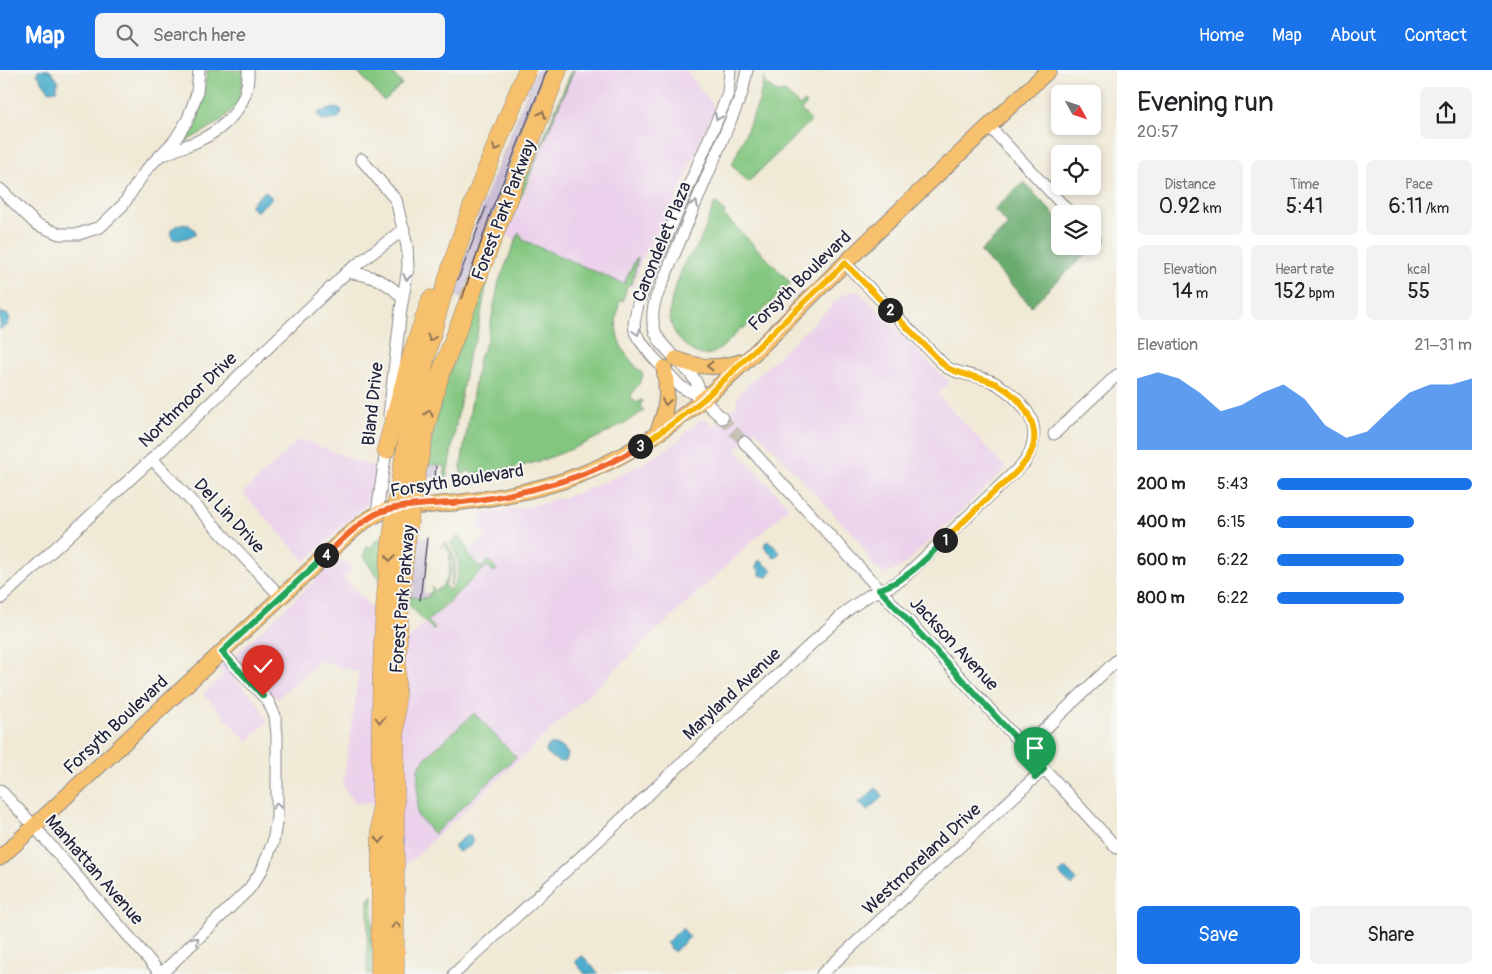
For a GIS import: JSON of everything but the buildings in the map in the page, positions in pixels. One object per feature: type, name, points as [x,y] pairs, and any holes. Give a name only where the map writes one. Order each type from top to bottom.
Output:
[{"type":"highway","name":"Forest Park Parkway","points":[[380,974],[388,791],[399,620],[412,459],[430,341],[445,287],[466,224],[527,70]]},
{"type":"highway","name":"Forest Park Parkway","points":[[412,459],[428,421],[440,375],[558,70]]},
{"type":"highway","points":[[386,450],[412,354],[425,315],[439,280],[466,224]]},
{"type":"highway","name":"Forest Park Parkway","points":[[388,791],[395,974]]},
{"type":"main road","name":"Forsyth Boulevard","points":[[0,858],[353,530],[377,513],[505,496],[556,483],[612,461],[636,448],[683,416],[704,399],[1049,70]]},
{"type":"main road","points":[[656,435],[665,414],[670,364],[714,366],[736,364],[744,361]]},
{"type":"street","points":[[0,189],[36,224],[59,234],[79,234],[100,227],[123,205],[146,170],[175,140],[188,120],[197,93],[199,70]]},
{"type":"street","points":[[158,158],[200,140],[226,124],[242,102],[249,82],[248,70]]},
{"type":"street","name":"Carondelet Plaza","points":[[670,364],[639,339],[635,332],[635,313],[655,262],[724,104],[728,93],[730,70]]},
{"type":"street","name":"Carondelet Plaza","points":[[704,399],[680,386],[654,330],[652,309],[742,93],[747,70]]},
{"type":"street","points":[[989,126],[1062,205]]},
{"type":"street","name":"Bland Drive","points":[[361,159],[396,200],[404,229],[408,268],[377,513]]},
{"type":"street","name":"Northmoor Drive","points":[[0,599],[152,459],[347,272],[404,229]]},
{"type":"street","name":"Maryland Avenue","points":[[454,974],[849,609],[879,589],[891,586],[902,579],[1025,462],[1034,444],[1033,423],[1029,412],[1001,386],[990,381],[954,372],[946,367],[845,263]]},
{"type":"street","points":[[347,272],[368,275],[386,282],[403,299]]},
{"type":"street","points":[[1054,434],[1117,375]]},
{"type":"street","points":[[704,399],[722,418]]},
{"type":"street","name":"Jackson Avenue","points":[[744,442],[1117,848]]},
{"type":"street","name":"Del Lin Drive","points":[[152,459],[281,597]]},
{"type":"street","points":[[161,974],[249,889],[262,870],[273,842],[277,817],[277,735],[275,716],[272,708],[263,696],[222,652]]},
{"type":"street","points":[[1025,748],[1117,660]]},
{"type":"street","name":"Westmoreland Drive","points":[[822,974],[1044,769]]},
{"type":"street","name":"Manhattan Avenue","points":[[0,790],[34,826],[161,974]]},
{"type":"shaded area","points":[[535,70],[552,70],[463,299],[453,296],[478,217]]},
{"type":"shaded area","points":[[572,70],[686,70],[715,108],[670,213],[640,262],[633,288],[505,235],[532,175],[528,173]]},
{"type":"shaded area","points":[[857,291],[950,382],[937,394],[1006,468],[905,564],[885,575],[871,563],[859,541],[756,430],[736,450],[789,507],[402,869],[373,803],[355,803],[343,786],[359,672],[320,661],[277,699],[243,661],[240,663],[235,655],[334,563],[341,561],[349,564],[352,569],[343,578],[386,623],[372,674],[481,568],[468,554],[486,536],[478,528],[478,521],[482,515],[542,504],[578,493],[623,474],[656,456],[680,440],[700,420],[707,420],[714,427],[737,405],[737,397],[741,392],[844,294]]},
{"type":"shaded area","points":[[300,439],[376,468],[367,504],[305,561],[243,493]]},
{"type":"shaded area","points":[[427,464],[440,466],[439,478],[425,477]]},
{"type":"shaded area","points":[[418,537],[430,538],[424,593],[429,593],[429,597],[423,599],[410,596],[410,591],[413,591]]},
{"type":"shaded area","points":[[228,665],[233,671],[230,673],[257,702],[265,716],[267,722],[247,741],[203,694],[224,675],[218,667]]},
{"type":"green space","points":[[207,70],[244,70],[239,102],[221,121],[187,141],[183,140],[204,94]]},
{"type":"green space","points":[[356,70],[390,70],[402,84],[384,101]]},
{"type":"green space","points":[[572,70],[574,70],[489,273],[476,339],[469,352],[447,476],[444,480],[445,466],[427,464],[433,430],[446,381],[527,172],[529,173]]},
{"type":"green space","points":[[764,77],[764,82],[773,90],[785,92],[800,106],[805,102],[807,104],[801,110],[811,121],[748,182],[732,165],[759,101]]},
{"type":"green space","points":[[1024,182],[1051,211],[1051,255],[1085,255],[1031,306],[980,252],[1008,225],[994,209]]},
{"type":"green space","points":[[715,202],[725,212],[724,215],[791,283],[725,345],[719,350],[706,355],[691,350],[682,342],[672,326],[670,308],[684,265],[699,243]]},
{"type":"green space","points":[[519,232],[523,240],[624,284],[637,256],[632,283],[627,286],[623,301],[620,300],[616,323],[619,341],[623,349],[643,374],[631,397],[636,403],[641,400],[643,401],[640,406],[644,411],[604,434],[562,453],[498,471],[475,475],[469,471],[461,475],[461,465],[479,358],[487,341],[499,281]]},
{"type":"green space","points":[[460,535],[469,552],[468,554],[481,568],[489,560],[497,570],[494,572],[487,566],[428,621],[435,628],[433,630],[409,605],[410,596],[428,598],[429,593],[432,593],[432,587],[436,591],[444,584],[448,576],[449,556],[451,570],[445,587],[450,590],[457,579],[459,567],[454,548],[450,543]]},
{"type":"green space","points":[[380,537],[385,541],[381,581],[363,557],[367,546],[372,547]]},
{"type":"green space","points":[[445,542],[452,552],[455,563],[453,580],[450,586],[453,570],[451,555],[445,545],[440,548]]},
{"type":"green space","points":[[474,713],[516,757],[434,834],[417,815],[418,768],[425,758]]},
{"type":"green space","points":[[373,894],[372,974],[367,974],[368,898]]},
{"type":"water","points":[[38,70],[50,70],[59,82],[57,90],[49,91],[37,74]]},
{"type":"water","points":[[335,108],[341,109],[342,112],[338,119],[323,121],[318,116],[319,112]]},
{"type":"water","points":[[265,191],[272,198],[256,212],[250,205]]},
{"type":"water","points":[[181,224],[189,225],[195,230],[195,235],[179,240],[173,239],[171,236],[172,229]]},
{"type":"water","points":[[0,312],[8,315],[10,318],[8,325],[0,329]]},
{"type":"water","points":[[767,541],[775,546],[780,553],[776,557],[767,551],[764,545]]},
{"type":"water","points":[[758,561],[761,561],[772,570],[767,577],[760,575],[760,571],[756,567]]},
{"type":"water","points":[[549,745],[563,748],[568,755],[566,761],[559,762],[547,754],[546,749]]},
{"type":"water","points":[[876,788],[883,796],[867,811],[859,803]]},
{"type":"water","points":[[466,835],[470,835],[473,842],[470,846],[459,852],[454,848],[455,845]]},
{"type":"water","points":[[1065,868],[1077,880],[1072,886],[1059,874]]},
{"type":"water","points":[[682,928],[690,937],[674,952],[666,943]]},
{"type":"water","points":[[583,956],[597,974],[585,974],[576,963],[576,960]]},
{"type":"tunnel","points":[[722,418],[744,442]]},
{"type":"tram line","points":[[462,299],[491,212],[547,70]]},
{"type":"tram line","points":[[458,280],[486,207]]},
{"type":"tram line","points":[[435,478],[436,466]]},
{"type":"tram line","points":[[420,600],[427,538]]},
{"type":"route","points":[[263,696],[222,652],[366,520],[377,513],[389,510],[465,502],[531,490],[582,474],[612,461],[636,448],[691,410],[845,263],[946,367],[954,372],[990,381],[1001,386],[1029,412],[1033,423],[1034,444],[1025,462],[902,579],[891,586],[879,589],[1044,769],[1035,778]]}]
